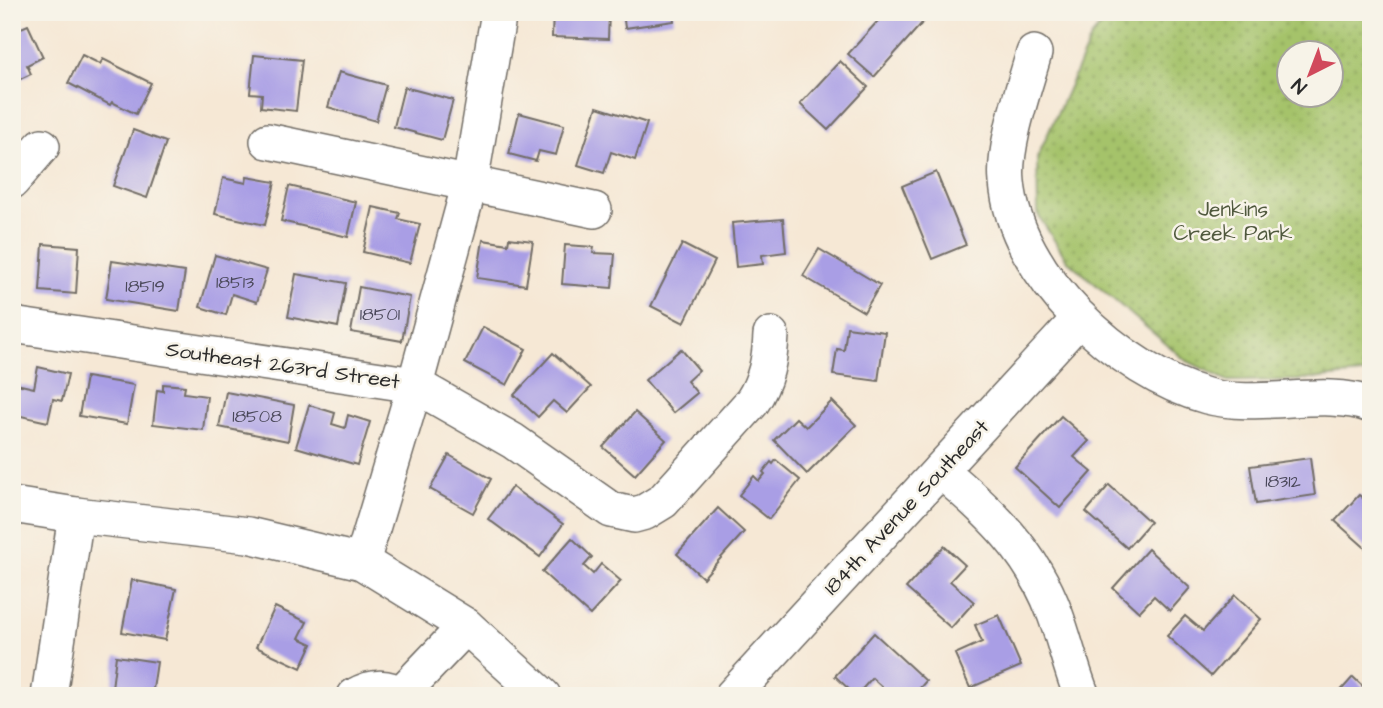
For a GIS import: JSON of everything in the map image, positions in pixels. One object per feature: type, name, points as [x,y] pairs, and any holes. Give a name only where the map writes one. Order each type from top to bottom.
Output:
[{"type":"street","points":[[362,562],[415,385],[470,183],[499,12]]},
{"type":"street","points":[[1034,53],[1011,141],[1006,179],[1011,210],[1026,248],[1053,289],[1080,318],[1114,347],[1147,369],[1175,384],[1207,396],[1240,401],[1314,398],[1371,405]]},
{"type":"street","points":[[268,141],[594,210]]},
{"type":"street","points":[[12,181],[42,146]]},
{"type":"street","name":"184th Avenue Southeast","points":[[732,696],[1080,318]]},
{"type":"street","name":"Southeast 263rd Street","points":[[12,323],[415,385],[513,441],[611,510],[634,515],[645,512],[663,500],[683,481],[752,402],[759,391],[770,359],[771,335]]},
{"type":"street","points":[[940,470],[988,511],[1018,546],[1041,581],[1082,696]]},
{"type":"street","points":[[12,505],[248,535],[362,562],[466,625],[543,696]]},
{"type":"street","points":[[49,696],[76,515]]},
{"type":"street","points":[[355,696],[377,687],[389,688],[402,695],[466,625]]},
{"type":"green space","name":"Jenkins Creek Park","points":[[1113,12],[1371,12],[1371,373],[1301,380],[1228,381],[1185,360],[1067,260],[1038,215],[1037,158],[1092,36]]},
{"type":"building","points":[[553,12],[609,12],[608,39],[552,37]]},
{"type":"building","points":[[623,12],[673,12],[674,21],[625,28]]},
{"type":"building","points":[[886,12],[912,12],[923,22],[874,77],[848,54]]},
{"type":"building","points":[[28,25],[43,57],[27,65],[31,74],[12,83],[12,32]]},
{"type":"building","points":[[82,55],[100,64],[103,59],[151,83],[136,114],[112,102],[110,105],[68,83]]},
{"type":"building","points":[[254,55],[302,60],[296,111],[261,107],[262,94],[250,93]]},
{"type":"building","points":[[840,61],[868,87],[828,130],[800,104]]},
{"type":"building","points":[[339,72],[386,85],[376,121],[328,107]]},
{"type":"building","points":[[404,87],[453,100],[442,140],[394,127]]},
{"type":"building","points":[[597,107],[647,123],[635,160],[611,152],[604,173],[578,165]]},
{"type":"building","points":[[519,113],[564,125],[556,155],[539,151],[536,161],[509,154]]},
{"type":"building","points":[[133,130],[166,142],[147,198],[113,186]]},
{"type":"building","points":[[936,172],[966,245],[932,259],[902,186]]},
{"type":"building","points":[[247,177],[275,182],[265,225],[215,214],[223,178],[246,183]]},
{"type":"building","points":[[289,186],[356,202],[348,237],[281,221]]},
{"type":"building","points":[[373,207],[400,213],[398,219],[420,224],[410,263],[363,252]]},
{"type":"building","points":[[783,219],[786,252],[762,255],[763,264],[736,267],[732,223]]},
{"type":"building","points":[[509,238],[533,241],[526,285],[477,278],[483,240],[508,244]]},
{"type":"building","points":[[43,244],[79,247],[76,294],[40,291]]},
{"type":"building","points":[[682,244],[715,261],[684,323],[651,306]]},
{"type":"building","points":[[565,245],[594,247],[593,253],[615,254],[612,288],[562,284]]},
{"type":"building","points":[[819,249],[880,285],[864,312],[803,276]]},
{"type":"building","points":[[215,255],[267,270],[257,302],[232,294],[226,315],[200,307]]},
{"type":"building","points":[[112,261],[185,272],[179,311],[106,299]]},
{"type":"building","points":[[296,274],[346,283],[338,327],[288,317]]},
{"type":"building","points":[[359,287],[410,297],[402,341],[351,332]]},
{"type":"building","points":[[483,327],[526,349],[507,385],[465,363]]},
{"type":"building","points":[[847,327],[885,332],[878,381],[833,375],[837,349],[844,350]]},
{"type":"building","points":[[681,349],[699,370],[687,381],[697,393],[673,413],[645,380]]},
{"type":"building","points":[[553,353],[591,387],[567,413],[553,401],[538,417],[514,395]]},
{"type":"building","points":[[38,367],[68,374],[62,401],[53,399],[48,422],[12,414],[12,383],[34,388]]},
{"type":"building","points":[[86,377],[134,385],[127,424],[79,416]]},
{"type":"building","points":[[163,384],[185,386],[184,393],[207,396],[203,430],[153,424],[157,390],[163,391]]},
{"type":"building","points":[[226,392],[294,405],[288,441],[219,427]]},
{"type":"building","points":[[832,401],[856,425],[807,474],[774,440],[796,418],[806,427]]},
{"type":"building","points":[[309,405],[335,413],[332,424],[345,428],[348,415],[370,422],[357,465],[296,447]]},
{"type":"building","points":[[635,412],[666,440],[635,475],[603,447]]},
{"type":"building","points":[[1061,416],[1089,441],[1074,457],[1092,472],[1060,508],[1015,467]]},
{"type":"building","points":[[449,455],[491,479],[473,513],[430,489]]},
{"type":"building","points":[[1310,458],[1315,495],[1256,504],[1250,466]]},
{"type":"building","points":[[776,460],[800,480],[769,519],[739,495],[754,476],[759,481],[771,462],[773,464]]},
{"type":"building","points":[[1109,485],[1150,522],[1127,548],[1086,512]]},
{"type":"building","points":[[512,487],[563,524],[540,557],[488,519]]},
{"type":"building","points":[[1359,495],[1371,505],[1371,553],[1335,521]]},
{"type":"building","points":[[718,508],[744,532],[703,578],[677,554]]},
{"type":"building","points":[[572,538],[592,557],[584,566],[593,574],[601,564],[621,581],[590,615],[542,572]]},
{"type":"building","points":[[944,546],[965,565],[950,581],[974,602],[951,628],[906,588]]},
{"type":"building","points":[[1148,549],[1190,588],[1170,611],[1154,596],[1139,612],[1113,588]]},
{"type":"building","points":[[132,580],[176,589],[165,640],[122,632]]},
{"type":"building","points":[[1235,595],[1261,619],[1211,676],[1167,636],[1185,616],[1203,631]]},
{"type":"building","points":[[275,607],[307,622],[299,638],[312,644],[301,668],[256,647]]},
{"type":"building","points":[[999,615],[1021,666],[970,688],[955,654],[982,642],[975,625]]},
{"type":"building","points":[[874,633],[926,681],[913,696],[892,696],[872,678],[856,696],[835,676]]},
{"type":"building","points":[[116,656],[157,662],[152,696],[111,696]]},
{"type":"building","points":[[1353,677],[1371,694],[1371,696],[1336,696]]}]
